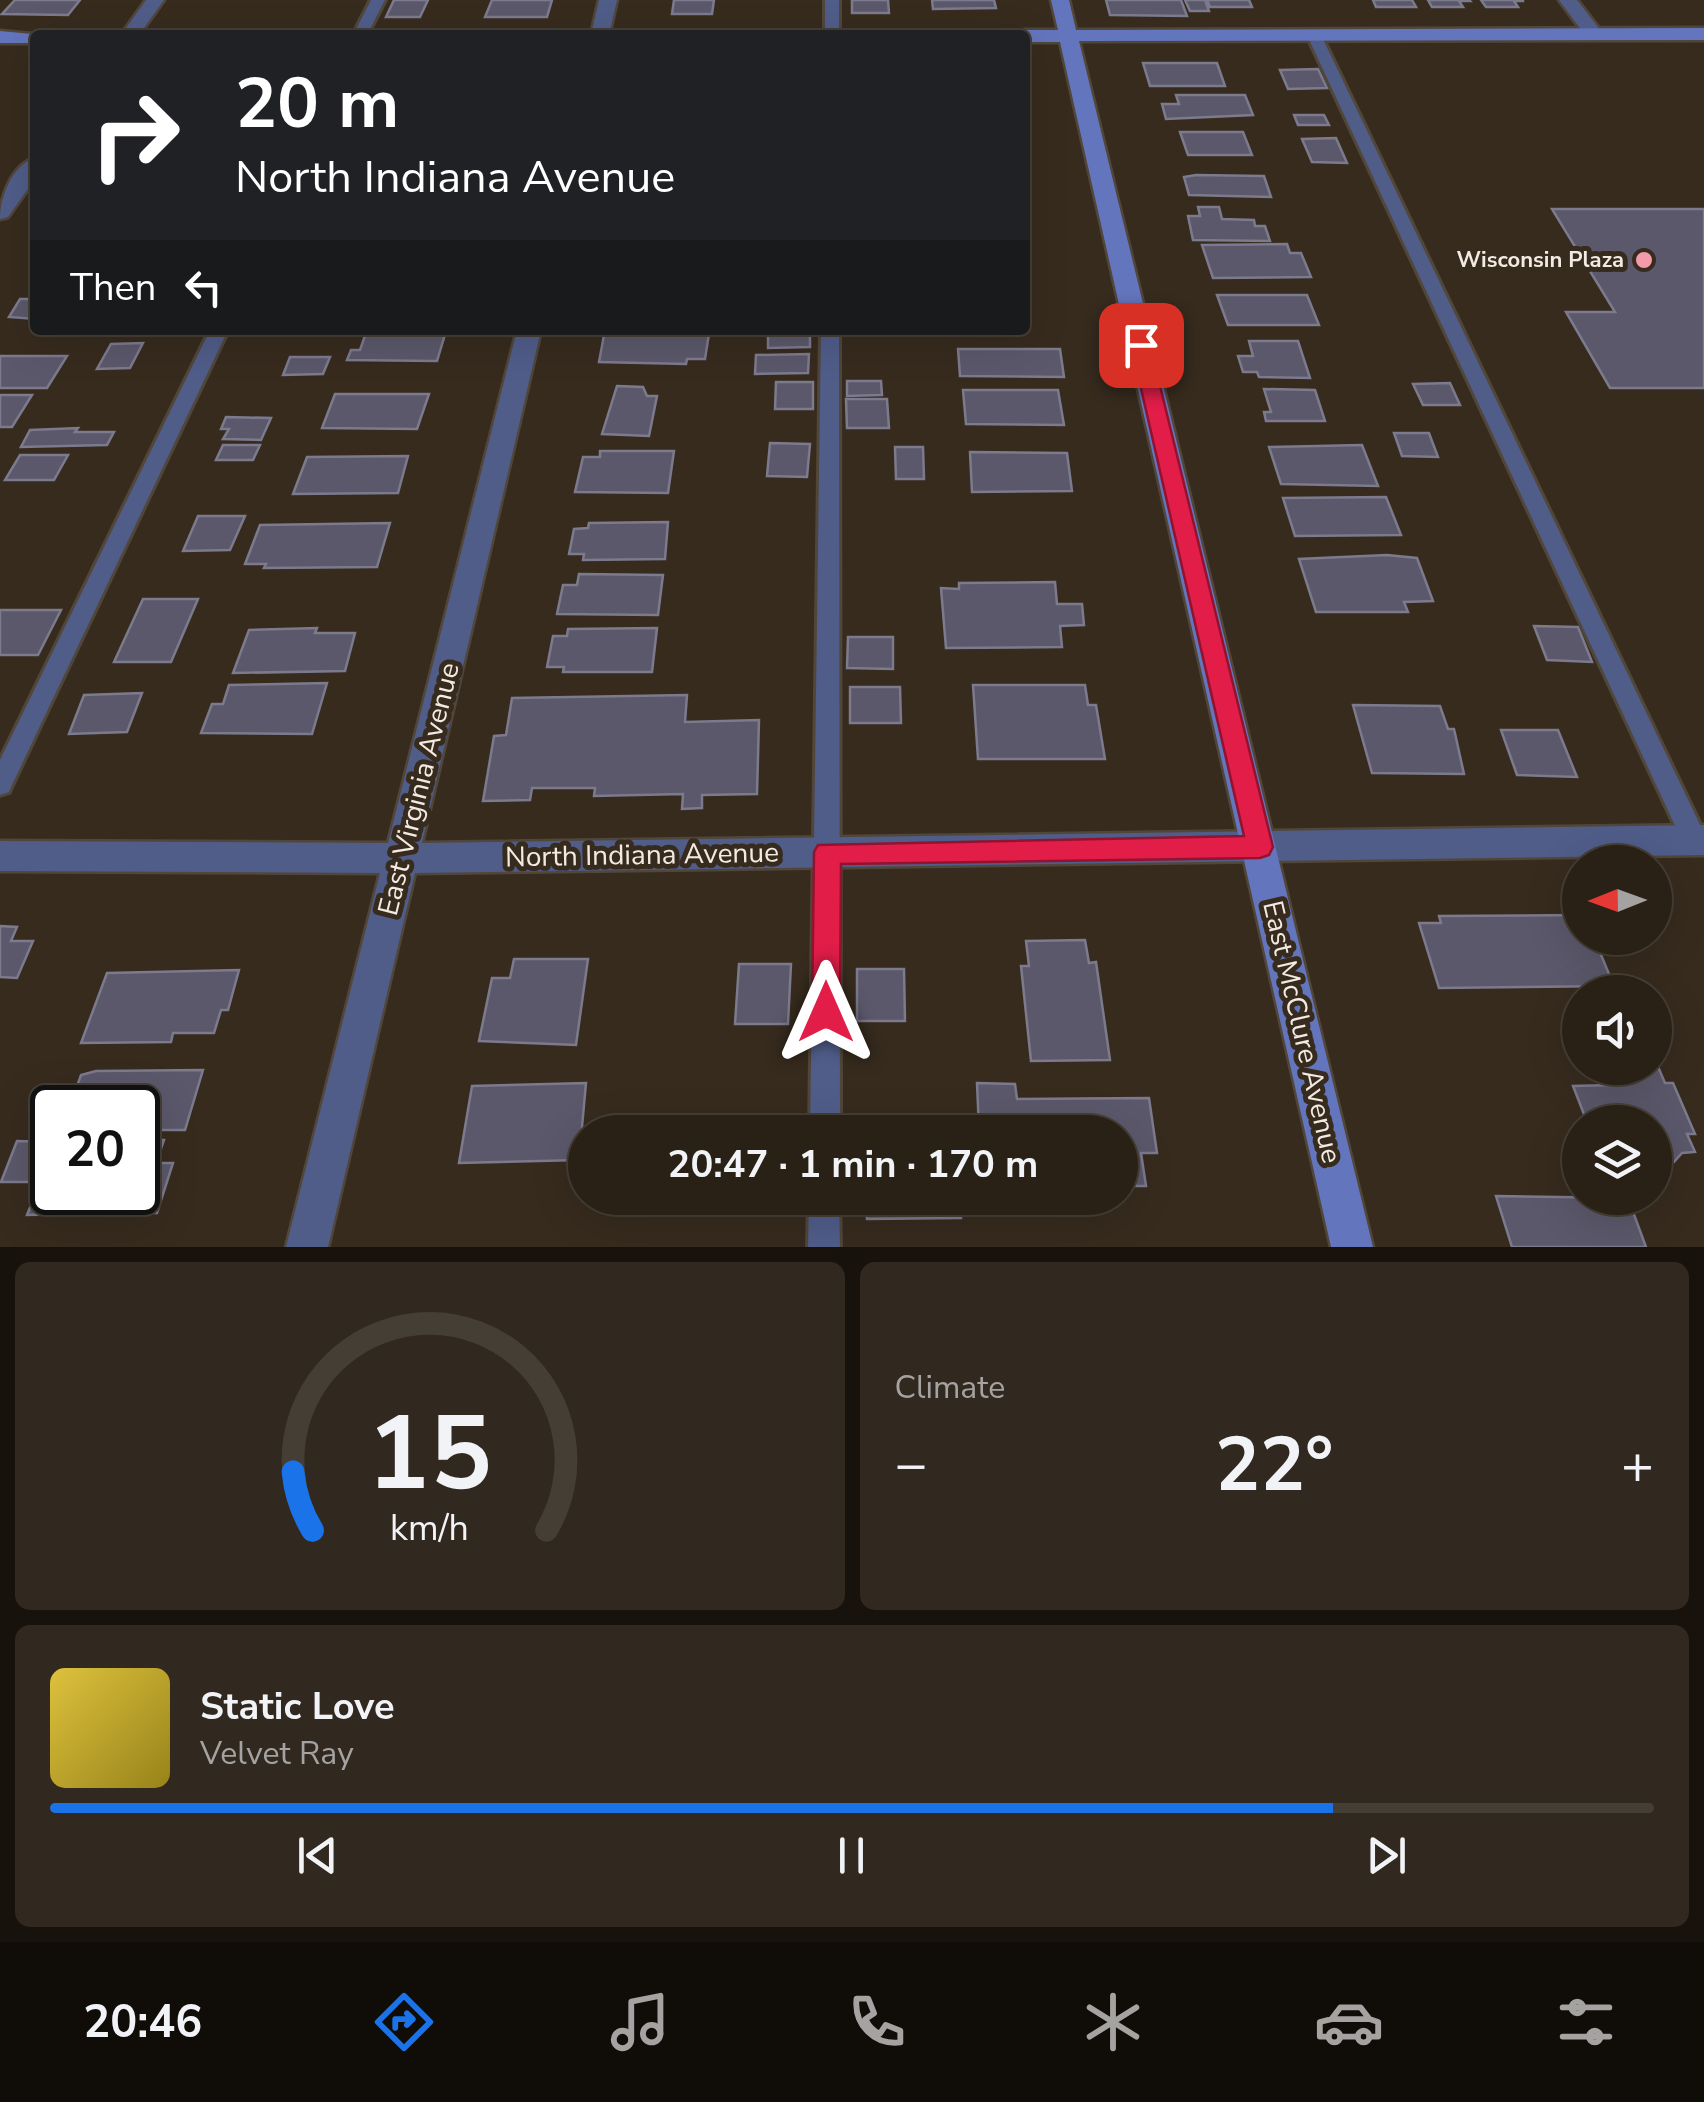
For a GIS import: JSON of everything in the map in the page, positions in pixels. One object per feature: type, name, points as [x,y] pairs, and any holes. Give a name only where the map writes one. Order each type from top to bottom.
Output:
[{"type":"street","points":[[134,30],[156,0]]},
{"type":"street","points":[[601,30],[608,0]]},
{"type":"street","name":"East McClure Avenue","points":[[1060,0],[1352,1247]]},
{"type":"street","points":[[1568,0],[1595,34]]},
{"type":"street","points":[[1030,36],[1704,34]]},
{"type":"street","points":[[0,38],[30,38]]},
{"type":"street","points":[[0,212],[9,187],[30,168]]},
{"type":"street","name":"East Virginia Avenue","points":[[307,1247],[528,335]]},
{"type":"street","name":"North Indiana Avenue","points":[[0,856],[402,858],[1699,840]]},
{"type":"lane","points":[[363,30],[378,0]]},
{"type":"lane","points":[[832,0],[832,30]]},
{"type":"lane","points":[[1314,35],[1699,840]]},
{"type":"lane","points":[[0,785],[216,335]]},
{"type":"lane","points":[[825,1115],[830,335]]},
{"type":"lane","points":[[824,1215],[824,1247]]},
{"type":"building","points":[[15,0],[80,0],[68,15],[2,14]]},
{"type":"building","points":[[394,0],[428,0],[420,17],[386,17]]},
{"type":"building","points":[[492,0],[552,0],[547,17],[485,17]]},
{"type":"building","points":[[674,0],[714,0],[712,14],[672,14]]},
{"type":"building","points":[[852,0],[888,0],[889,13],[852,13]]},
{"type":"building","points":[[932,0],[994,0],[996,8],[933,9]]},
{"type":"building","points":[[1106,0],[1181,0],[1187,16],[1110,15]]},
{"type":"building","points":[[1185,0],[1205,0],[1209,11],[1190,11]]},
{"type":"building","points":[[1207,0],[1249,0],[1252,7],[1210,7]]},
{"type":"building","points":[[1373,0],[1412,0],[1416,7],[1376,7]]},
{"type":"building","points":[[1428,0],[1470,1],[1459,1],[1463,7],[1432,7]]},
{"type":"building","points":[[1481,0],[1523,1],[1514,1],[1518,7],[1486,7]]},
{"type":"building","points":[[1143,63],[1217,63],[1225,86],[1150,86]]},
{"type":"building","points":[[1318,69],[1327,88],[1288,89],[1280,70]]},
{"type":"building","points":[[1176,95],[1245,95],[1253,115],[1166,119],[1162,104],[1179,104]]},
{"type":"building","points":[[1294,115],[1324,115],[1329,125],[1298,125]]},
{"type":"building","points":[[1180,132],[1243,132],[1252,155],[1188,155]]},
{"type":"building","points":[[1336,138],[1347,163],[1312,162],[1302,139]]},
{"type":"building","points":[[1264,176],[1271,197],[1189,195],[1184,177]]},
{"type":"building","points":[[1198,207],[1219,207],[1222,219],[1254,220],[1255,226],[1265,226],[1270,241],[1193,240],[1188,216],[1200,216]]},
{"type":"building","name":"Wisconsin Plaza","points":[[1552,209],[1704,209],[1704,388],[1610,388],[1566,312],[1615,312]]},
{"type":"building","points":[[1287,244],[1290,253],[1301,253],[1311,277],[1213,278],[1202,245]]},
{"type":"building","points":[[1217,295],[1307,295],[1319,325],[1228,325]]},
{"type":"building","points":[[20,299],[30,299],[30,319],[9,317]]},
{"type":"building","points":[[365,335],[445,335],[437,361],[347,360],[351,350],[360,350]]},
{"type":"building","points":[[604,335],[709,335],[705,359],[687,359],[686,364],[599,362]]},
{"type":"building","points":[[768,335],[810,335],[810,347],[768,348]]},
{"type":"building","points":[[1249,341],[1298,341],[1310,378],[1259,377],[1257,372],[1243,372],[1238,356],[1253,356]]},
{"type":"building","points":[[143,343],[130,368],[97,369],[111,344]]},
{"type":"building","points":[[958,349],[1060,349],[1064,377],[960,376]]},
{"type":"building","points":[[809,354],[808,373],[755,374],[756,355]]},
{"type":"building","points":[[0,356],[67,356],[47,388],[0,388]]},
{"type":"building","points":[[290,357],[330,357],[323,374],[283,375]]},
{"type":"building","points":[[847,381],[881,381],[882,395],[847,396]]},
{"type":"building","points":[[776,382],[813,382],[813,409],[775,409]]},
{"type":"building","points":[[1450,383],[1460,405],[1423,405],[1413,384]]},
{"type":"building","points":[[617,386],[643,387],[647,396],[657,396],[649,436],[602,434]]},
{"type":"building","points":[[1264,389],[1315,390],[1325,421],[1266,421],[1264,412],[1271,412]]},
{"type":"building","points":[[963,390],[1058,390],[1064,425],[966,424]]},
{"type":"building","points":[[335,394],[429,394],[417,429],[322,428]]},
{"type":"building","points":[[0,395],[32,395],[12,427],[0,427]]},
{"type":"building","points":[[846,399],[887,399],[889,428],[847,428]]},
{"type":"building","points":[[226,417],[271,418],[261,440],[223,439],[229,429],[221,429]]},
{"type":"building","points":[[78,428],[75,432],[114,432],[107,445],[21,447],[30,430]]},
{"type":"building","points":[[1394,433],[1429,433],[1438,457],[1402,456]]},
{"type":"building","points":[[770,443],[810,444],[807,477],[767,476]]},
{"type":"building","points":[[223,445],[260,445],[253,460],[216,460]]},
{"type":"building","points":[[1362,445],[1378,486],[1281,484],[1269,447]]},
{"type":"building","points":[[895,447],[923,447],[924,479],[896,479]]},
{"type":"building","points":[[600,451],[674,451],[668,493],[575,492],[583,457],[600,457]]},
{"type":"building","points":[[970,452],[1067,453],[1072,491],[972,492]]},
{"type":"building","points":[[20,455],[68,455],[54,480],[5,480]]},
{"type":"building","points":[[408,456],[398,493],[293,494],[307,457]]},
{"type":"building","points":[[1386,497],[1401,535],[1295,536],[1283,498]]},
{"type":"building","points":[[198,516],[245,516],[230,550],[183,551]]},
{"type":"building","points":[[668,522],[665,559],[583,560],[584,554],[569,554],[574,529],[588,528],[589,523]]},
{"type":"building","points":[[390,523],[377,567],[264,568],[266,564],[245,564],[260,525]]},
{"type":"building","points":[[1387,555],[1417,558],[1433,601],[1404,602],[1408,612],[1316,612],[1299,559]]},
{"type":"building","points":[[579,574],[663,575],[658,615],[557,614],[563,585],[577,585]]},
{"type":"building","points":[[1055,582],[1057,604],[1082,604],[1084,625],[1060,626],[1062,647],[946,648],[941,588],[959,589],[959,583]]},
{"type":"building","points":[[143,599],[198,599],[171,662],[114,662]]},
{"type":"building","points":[[0,610],[61,610],[38,655],[0,655]]},
{"type":"building","points":[[1534,626],[1578,627],[1592,662],[1547,660]]},
{"type":"building","points":[[317,628],[315,633],[355,633],[345,671],[233,673],[249,630]]},
{"type":"building","points":[[657,628],[652,672],[563,672],[564,667],[547,667],[553,636],[567,636],[568,629]]},
{"type":"building","points":[[848,637],[893,637],[893,669],[847,668]]},
{"type":"building","points":[[327,683],[312,734],[201,733],[212,704],[223,704],[229,685]]},
{"type":"building","points":[[973,685],[1085,685],[1088,705],[1096,705],[1105,759],[978,759]]},
{"type":"building","points":[[850,687],[900,687],[901,723],[850,723]]},
{"type":"building","points":[[142,693],[127,732],[69,734],[84,695]]},
{"type":"building","points":[[687,695],[685,722],[759,720],[757,794],[702,795],[702,808],[682,809],[683,794],[594,796],[595,788],[532,788],[530,800],[483,801],[494,736],[506,735],[512,698]]},
{"type":"building","points":[[1353,705],[1440,706],[1448,729],[1454,729],[1464,774],[1372,773]]},
{"type":"building","points":[[1501,730],[1558,730],[1577,777],[1517,775]]},
{"type":"building","points":[[1562,915],[1562,955],[1601,955],[1609,975],[1562,975],[1562,987],[1439,988],[1419,923],[1441,923],[1439,916]]},
{"type":"building","points":[[0,926],[17,927],[11,941],[33,941],[17,978],[0,977]]},
{"type":"building","points":[[1085,940],[1089,963],[1096,962],[1110,1060],[1031,1061],[1021,966],[1029,966],[1026,941]]},
{"type":"building","points":[[514,959],[588,959],[576,1045],[479,1041],[492,978],[510,978]]},
{"type":"building","points":[[739,964],[791,964],[788,1024],[735,1024]]},
{"type":"building","points":[[857,969],[904,969],[905,1021],[857,1021]]},
{"type":"building","points":[[239,970],[228,1010],[221,1010],[214,1033],[173,1033],[171,1042],[81,1043],[107,973]]},
{"type":"building","points":[[203,1070],[185,1130],[160,1130],[160,1085],[77,1085],[81,1075],[96,1071]]},
{"type":"building","points":[[586,1083],[583,1115],[568,1115],[568,1160],[459,1163],[472,1086]]},
{"type":"building","points":[[977,1083],[1015,1084],[1017,1099],[1149,1098],[1157,1153],[1141,1153],[1146,1186],[1138,1186],[1138,1115],[978,1115]]},
{"type":"building","points":[[1673,1083],[1695,1134],[1687,1134],[1695,1152],[1682,1153],[1672,1162],[1672,1105],[1580,1105],[1573,1086]]},
{"type":"building","points":[[17,1141],[30,1141],[30,1182],[1,1182]]},
{"type":"building","points":[[160,1163],[173,1163],[160,1204]]},
{"type":"building","points":[[1496,1196],[1562,1197],[1562,1215],[1634,1215],[1646,1247],[1512,1247]]},
{"type":"building","points":[[867,1215],[961,1218],[867,1219]]},
{"type":"place","name":"Wisconsin Plaza","points":[[1644,260]]},
{"type":"route","points":[[826,1012],[828,852],[1260,847],[1141,345]]}]
